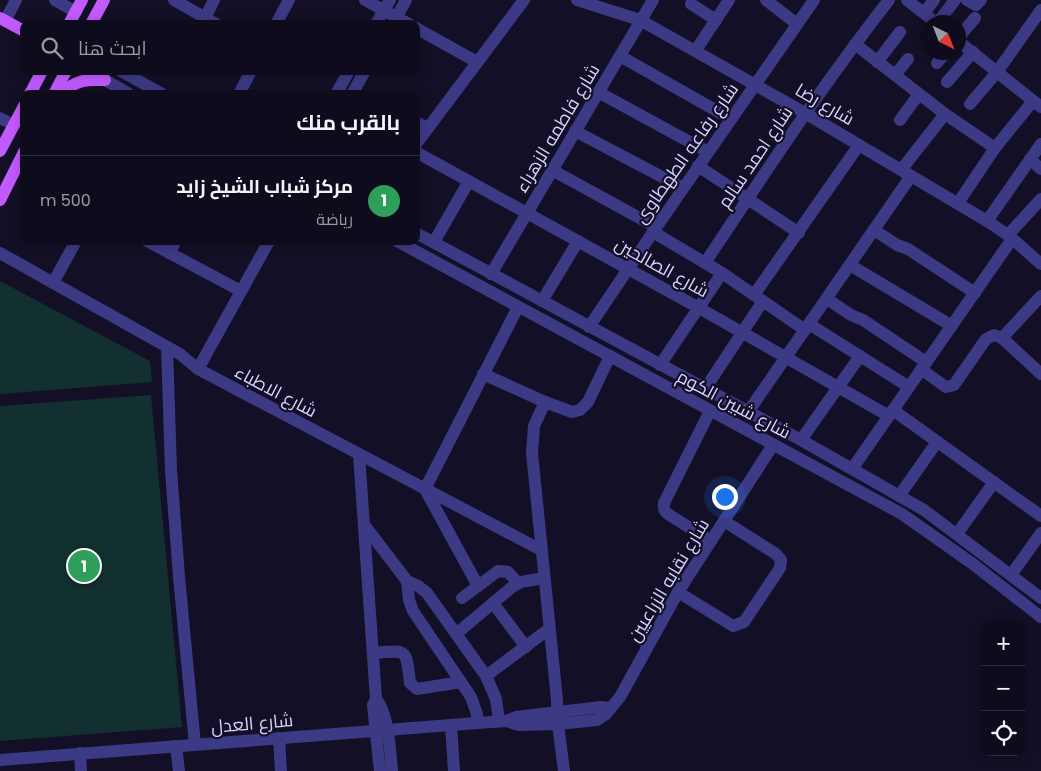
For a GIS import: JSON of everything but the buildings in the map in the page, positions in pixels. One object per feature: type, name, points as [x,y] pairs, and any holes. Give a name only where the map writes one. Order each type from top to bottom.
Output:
[{"type":"main road","points":[[71,20],[82,0]]},
{"type":"main road","points":[[94,20],[104,0]]},
{"type":"main road","points":[[5,21],[20,30]]},
{"type":"main road","points":[[5,21],[20,35]]},
{"type":"main road","points":[[33,90],[35,75]]},
{"type":"main road","points":[[33,90],[40,75]]},
{"type":"main road","points":[[56,90],[64,75]]},
{"type":"main road","points":[[65,90],[72,84],[80,81],[105,80]]},
{"type":"main road","points":[[0,151],[20,114]]},
{"type":"main road","points":[[0,200],[20,160]]},
{"type":"street","points":[[5,21],[16,0]]},
{"type":"street","points":[[54,0],[76,12]]},
{"type":"street","points":[[174,0],[209,20]]},
{"type":"street","points":[[211,20],[214,0]]},
{"type":"street","points":[[278,20],[289,0]]},
{"type":"street","points":[[365,0],[387,5],[395,20]]},
{"type":"street","points":[[395,20],[406,0]]},
{"type":"street","points":[[420,139],[524,0]]},
{"type":"street","name":"شارع رضا","points":[[577,0],[640,20],[696,50],[859,144],[987,221],[1010,237],[1041,264]]},
{"type":"street","name":"شارع فاطمه الزهراء","points":[[491,274],[653,0]]},
{"type":"street","points":[[696,50],[729,0]]},
{"type":"street","points":[[766,0],[797,24]]},
{"type":"street","name":"شارع رفاعه الطهطاوى","points":[[589,326],[654,229],[814,0]]},
{"type":"street","name":"شارع احمد سالم","points":[[705,263],[805,113],[889,0]]},
{"type":"street","points":[[907,0],[927,15]]},
{"type":"street","points":[[924,13],[934,0]]},
{"type":"street","points":[[942,15],[955,0]]},
{"type":"street","points":[[967,0],[976,5],[981,0]]},
{"type":"street","points":[[970,104],[997,72],[1040,11],[1035,0]]},
{"type":"street","points":[[691,4],[716,20]]},
{"type":"street","points":[[378,20],[387,5]]},
{"type":"street","points":[[966,29],[974,18]]},
{"type":"street","points":[[420,30],[477,62]]},
{"type":"street","points":[[877,62],[900,32]]},
{"type":"street","points":[[855,44],[946,114],[995,148]]},
{"type":"street","points":[[958,204],[995,148],[1039,105],[966,47]]},
{"type":"street","points":[[947,82],[972,52]]},
{"type":"street","points":[[620,56],[731,119]]},
{"type":"street","points":[[895,75],[908,59]]},
{"type":"street","points":[[97,75],[122,90]]},
{"type":"street","points":[[127,75],[155,90]]},
{"type":"street","points":[[241,90],[249,75]]},
{"type":"street","points":[[338,90],[347,75]]},
{"type":"street","points":[[354,90],[363,75]]},
{"type":"street","points":[[598,92],[708,152]]},
{"type":"street","points":[[900,120],[920,94]]},
{"type":"street","points":[[748,412],[874,230],[906,173],[946,114]]},
{"type":"street","points":[[0,118],[14,126]]},
{"type":"street","points":[[420,124],[428,128]]},
{"type":"street","points":[[575,131],[683,188]]},
{"type":"street","points":[[705,389],[742,332],[759,298],[799,233],[859,144]]},
{"type":"street","points":[[987,221],[1041,144]]},
{"type":"street","name":"شارع الصالحين","points":[[420,154],[838,386],[891,413],[938,442],[1041,516]]},
{"type":"street","points":[[1030,159],[1041,169]]},
{"type":"street","points":[[698,166],[799,233]]},
{"type":"street","points":[[552,170],[654,229],[759,298],[860,356],[909,387]]},
{"type":"street","points":[[434,242],[469,181]]},
{"type":"street","points":[[852,469],[975,293],[1010,237],[1041,199]]},
{"type":"street","points":[[874,230],[908,249],[975,293]]},
{"type":"street","name":"شارع شبين الكوم","points":[[420,235],[800,440],[924,510],[1041,598]]},
{"type":"street","points":[[542,301],[578,241]]},
{"type":"street","points":[[53,283],[74,245]]},
{"type":"street","points":[[154,245],[241,291]]},
{"type":"street","points":[[169,253],[174,245]]},
{"type":"street","points":[[198,369],[267,245]]},
{"type":"street","name":"شارع شبين الكوم","points":[[404,245],[902,514],[973,564],[1041,617]]},
{"type":"street","name":"شارع الاطباء","points":[[0,254],[180,354],[198,369],[540,550]]},
{"type":"street","points":[[850,265],[952,326]]},
{"type":"street","points":[[660,365],[722,273]]},
{"type":"street","points":[[1002,338],[1041,296]]},
{"type":"street","points":[[827,298],[851,315],[863,320],[924,365],[943,386],[950,386],[956,382],[986,339],[994,335],[1002,338],[1038,367]]},
{"type":"street","points":[[478,586],[425,490],[518,307]]},
{"type":"street","points":[[167,347],[171,470],[195,745]]},
{"type":"street","points":[[483,374],[572,412],[580,410],[588,402],[610,356]]},
{"type":"street","points":[[800,440],[860,356]]},
{"type":"street","points":[[545,402],[534,426],[532,444],[540,550],[564,771]]},
{"type":"street","points":[[710,411],[663,508],[665,512],[711,541]]},
{"type":"street","points":[[899,496],[938,442]]},
{"type":"street","name":"شارع نقابه الزراعيين","points":[[610,708],[623,693],[678,592],[773,445]]},
{"type":"street","points":[[359,455],[376,699],[373,706],[382,730],[392,771]]},
{"type":"street","points":[[957,534],[994,482]]},
{"type":"street","points":[[678,592],[733,626],[736,626],[744,622],[780,568],[780,560],[776,554],[724,521]]},
{"type":"street","points":[[364,526],[408,582],[428,593],[486,676],[496,699],[502,721]]},
{"type":"street","points":[[1010,575],[1041,533]]},
{"type":"street","points":[[462,598],[495,573],[502,571],[510,574],[518,583]]},
{"type":"street","points":[[456,634],[518,583],[544,578]]},
{"type":"street","points":[[408,582],[408,594],[413,611],[461,682],[474,705],[477,723]]},
{"type":"street","points":[[493,603],[526,646]]},
{"type":"street","points":[[486,676],[549,629]]},
{"type":"street","points":[[373,653],[399,651],[405,654],[408,659],[410,683],[417,689],[461,682]]},
{"type":"street","name":"شارع العدل","points":[[0,760],[502,721],[519,725],[558,718],[600,719],[610,708]]},
{"type":"street","points":[[451,725],[454,771]]},
{"type":"street","points":[[380,771],[382,730]]},
{"type":"street","points":[[279,738],[281,771]]},
{"type":"street","points":[[176,746],[179,771]]},
{"type":"street","points":[[80,753],[81,771]]},
{"type":"green space","points":[[0,281],[150,361],[152,382],[0,394]]},
{"type":"green space","points":[[151,395],[182,727],[0,741],[0,406]]},
{"type":"place","name":"مركز شباب الشيخ زايد","points":[[84,566]]}]
